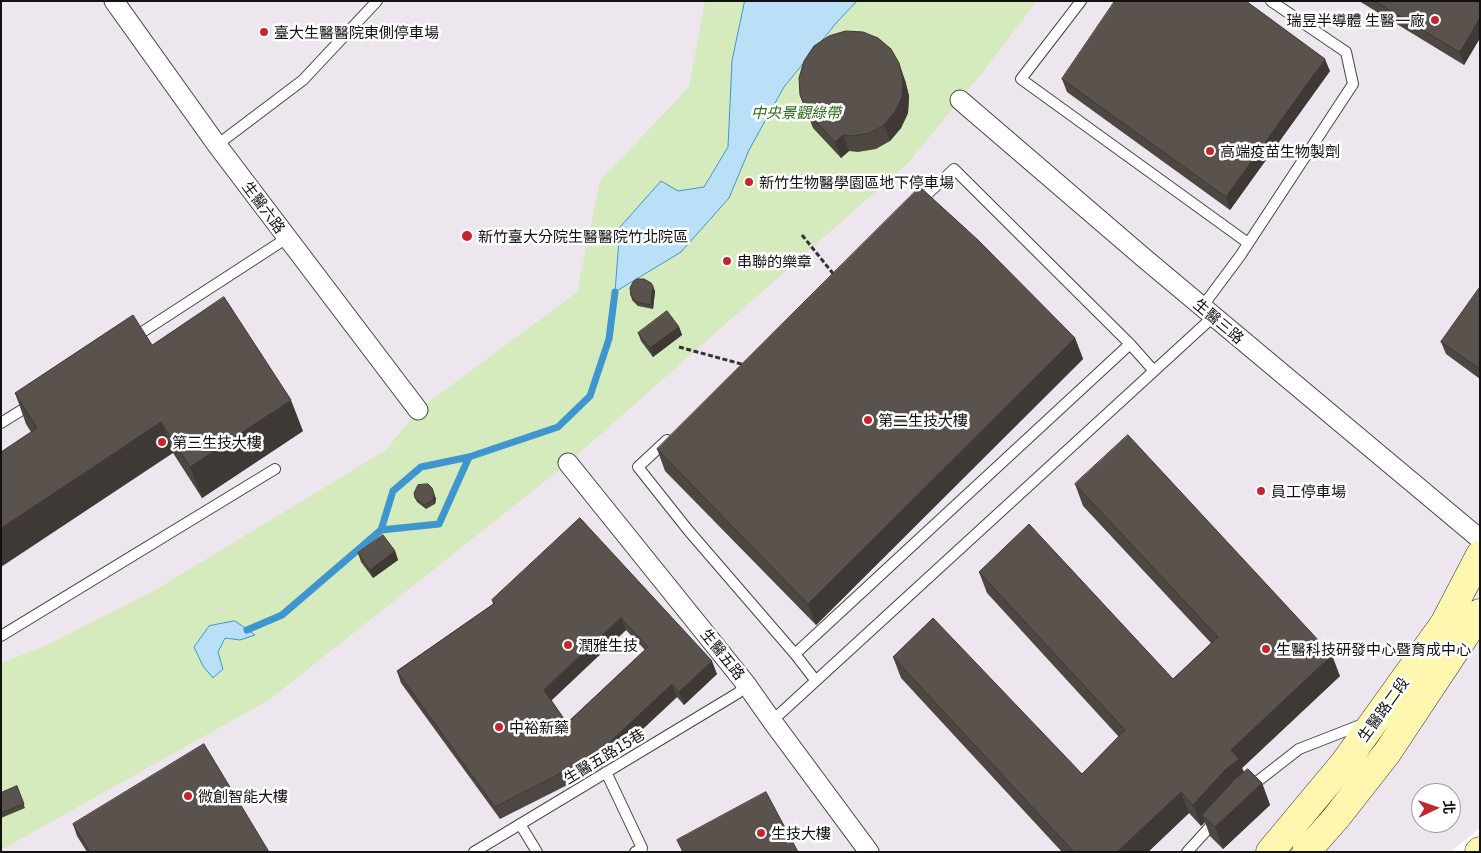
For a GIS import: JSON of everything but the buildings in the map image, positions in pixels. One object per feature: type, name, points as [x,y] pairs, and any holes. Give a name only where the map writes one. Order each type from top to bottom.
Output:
[{"type":"street","name":"生醫六路","points":[[114,1],[217,145],[418,410]]},
{"type":"street","name":"生醫三路","points":[[960,100],[1208,312],[1480,539]]},
{"type":"street","name":"生醫五路","points":[[568,463],[746,684],[870,852]]},
{"type":"street","name":"生醫路二段","points":[[1270,852],[1345,762],[1444,624],[1480,555]]},
{"type":"street","name":"生醫路二段","points":[[1306,852],[1336,818],[1387,753],[1480,613]]},
{"type":"lane","points":[[217,145],[302,80],[377,1]]},
{"type":"lane","points":[[1081,1],[1021,79],[1248,242]]},
{"type":"lane","points":[[772,721],[1154,371],[1208,312],[1227,275],[1353,84],[1346,52],[1271,1]]},
{"type":"lane","points":[[911,210],[954,170],[1130,344],[1154,371]]},
{"type":"lane","points":[[124,343],[287,238]]},
{"type":"lane","points":[[795,654],[1130,344]]},
{"type":"lane","points":[[1,423],[42,396]]},
{"type":"lane","points":[[674,434],[638,467],[688,530],[816,681]]},
{"type":"lane","points":[[1,636],[275,469]]},
{"type":"lane","name":"生醫五路15巷","points":[[474,852],[738,693],[746,684]]},
{"type":"lane","points":[[1238,796],[1299,749],[1376,718]]},
{"type":"lane","points":[[606,772],[642,848],[635,852]]},
{"type":"lane","points":[[1187,852],[1225,810]]},
{"type":"lane","points":[[520,824],[537,852]]},
{"type":"path","points":[[802,235],[841,283]]},
{"type":"path","points":[[679,347],[746,365]]},
{"type":"shaded area","points":[[1,1],[1480,1],[1480,828],[1450,852],[1,852]]},
{"type":"green space","name":"中央景觀綠帶","points":[[705,1],[1037,1],[986,68],[908,163],[568,463],[269,700],[1,850],[1,663],[43,647],[157,589],[386,450],[418,410],[577,292],[600,181],[689,87]]},
{"type":"water","points":[[745,1],[857,1],[837,22],[784,87],[749,150],[729,198],[681,252],[615,292],[620,227],[661,181],[678,191],[704,187],[728,147],[732,61]]},
{"type":"water","points":[[235,621],[255,635],[240,640],[225,638],[218,652],[223,669],[213,678],[203,666],[194,647],[209,626]]},
{"type":"waterway","points":[[247,630],[282,615],[381,530],[393,491],[421,467],[469,457],[558,427],[590,396],[609,339],[615,292]]},
{"type":"waterway","points":[[381,530],[439,524],[469,457]]},
{"type":"place","name":"瑞昱半導體 生醫一廠","points":[[1435,20]]},
{"type":"place","name":"臺大生醫醫院東側停車場","points":[[264,32]]},
{"type":"place","name":"高端疫苗生物製劑","points":[[1210,151]]},
{"type":"place","name":"新竹生物醫學園區地下停車場","points":[[749,182]]},
{"type":"place","name":"新竹臺大分院生醫醫院竹北院區","points":[[467,236]]},
{"type":"place","name":"串聯的樂章","points":[[727,261]]},
{"type":"place","name":"第二生技大樓","points":[[868,420]]},
{"type":"place","name":"第三生技大樓","points":[[162,442]]},
{"type":"place","name":"員工停車場","points":[[1261,491]]},
{"type":"place","name":"潤雅生技","points":[[568,645]]},
{"type":"place","name":"生醫科技研發中心暨育成中心","points":[[1266,649]]},
{"type":"place","name":"中裕新藥","points":[[499,727]]},
{"type":"place","name":"微創智能大樓","points":[[188,796]]},
{"type":"place","name":"生技大樓","points":[[761,833]]}]
